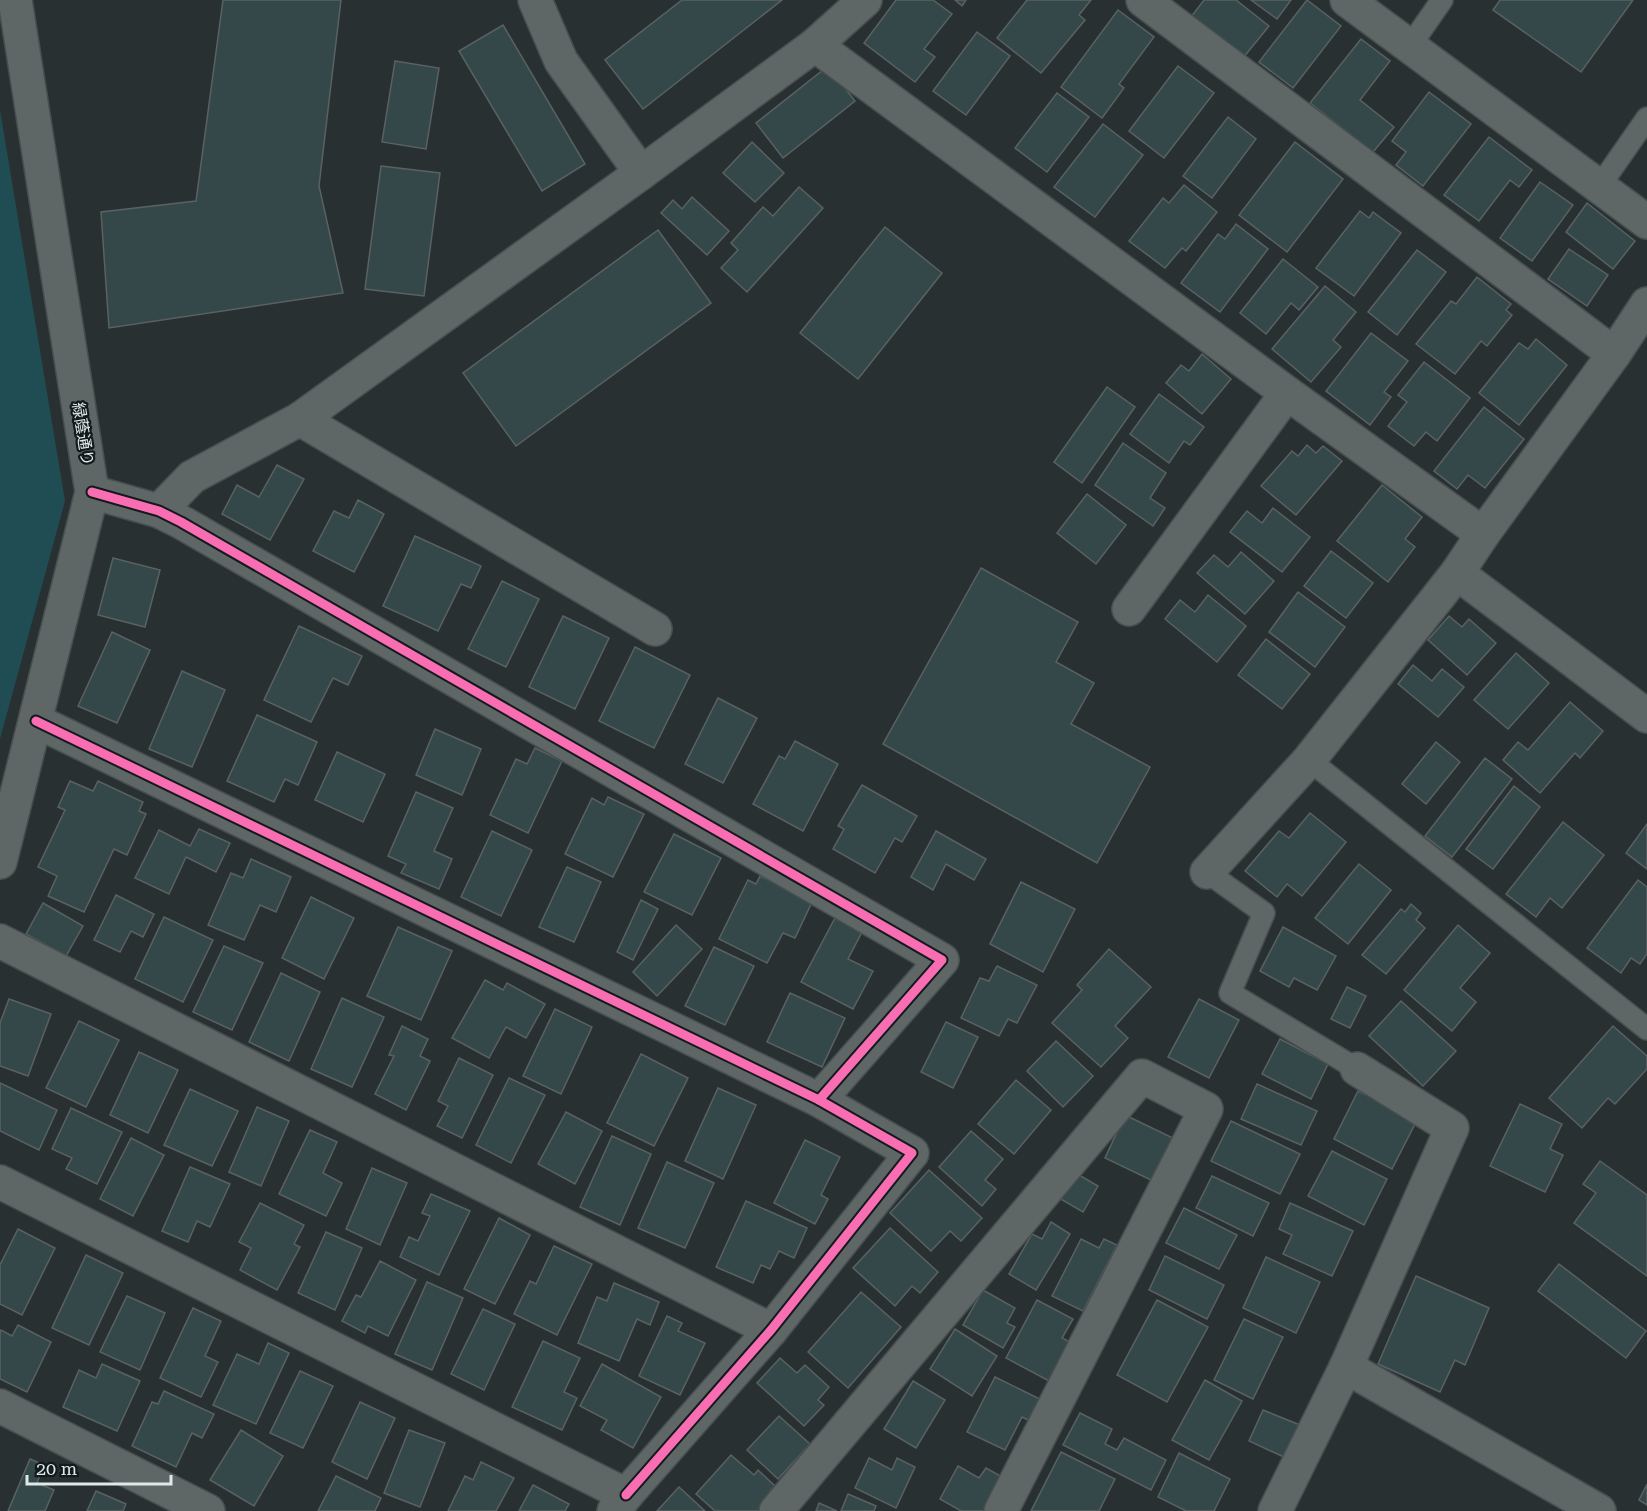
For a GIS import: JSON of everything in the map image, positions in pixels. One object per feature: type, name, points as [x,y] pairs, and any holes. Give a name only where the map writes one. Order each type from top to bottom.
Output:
[{"type":"street","name":"緑蔭通り","points":[[0,862],[92,492],[15,0]]},
{"type":"street","points":[[535,0],[561,61],[641,173]]},
{"type":"street","points":[[159,511],[192,477],[300,419],[641,173],[815,45],[865,0]]},
{"type":"street","points":[[1143,0],[1614,354]]},
{"type":"street","points":[[1347,0],[1647,222]]},
{"type":"street","points":[[815,45],[1287,393],[1483,534]]},
{"type":"street","points":[[1207,872],[1309,760],[1456,573],[1614,354],[1647,304]]},
{"type":"street","points":[[1129,609],[1287,393]]},
{"type":"street","points":[[300,419],[655,630]]},
{"type":"street","points":[[92,492],[159,511],[942,960],[819,1100]]},
{"type":"street","points":[[1456,573],[1647,716]]},
{"type":"street","points":[[0,1182],[620,1503],[771,1330],[912,1153],[819,1100],[36,721]]},
{"type":"street","points":[[0,941],[771,1330]]},
{"type":"street","points":[[1275,1511],[1346,1367],[1452,1128],[1357,1069]]},
{"type":"street","points":[[776,1511],[1142,1076],[1206,1109],[1001,1511]]},
{"type":"street","points":[[1346,1367],[1599,1511]]},
{"type":"street","points":[[0,1406],[208,1511]]},
{"type":"lane","points":[[1410,46],[1442,0]]},
{"type":"lane","points":[[1599,187],[1647,118]]},
{"type":"lane","points":[[1309,760],[1647,1029]]},
{"type":"lane","points":[[1207,872],[1264,913],[1230,993],[1357,1069]]},
{"type":"shaded area","points":[[0,110],[65,501],[0,739]]},
{"type":"building","points":[[223,0],[341,0],[319,186],[343,293],[109,328],[101,212],[196,201]]},
{"type":"building","points":[[682,0],[782,0],[643,109],[605,60]]},
{"type":"building","points":[[896,0],[933,0],[952,14],[924,49],[935,57],[915,82],[864,43]]},
{"type":"building","points":[[955,0],[966,0],[962,6]]},
{"type":"building","points":[[1027,0],[1091,0],[1079,15],[1085,20],[1041,73],[997,38]]},
{"type":"building","points":[[1204,0],[1236,0],[1269,26],[1243,58],[1191,17]]},
{"type":"building","points":[[1251,0],[1291,0],[1277,19]]},
{"type":"building","points":[[1307,0],[1341,26],[1293,88],[1259,62]]},
{"type":"building","points":[[1500,0],[1633,0],[1581,72],[1493,10]]},
{"type":"building","points":[[1118,10],[1154,37],[1119,84],[1124,88],[1102,118],[1061,87]]},
{"type":"building","points":[[503,25],[585,164],[542,191],[459,51]]},
{"type":"building","points":[[977,32],[1010,56],[966,115],[933,91]]},
{"type":"building","points":[[1361,39],[1390,61],[1360,100],[1394,127],[1373,152],[1310,103]]},
{"type":"building","points":[[395,61],[439,68],[426,149],[382,142]]},
{"type":"building","points":[[828,66],[855,101],[783,158],[756,123]]},
{"type":"building","points":[[1178,66],[1214,93],[1164,158],[1129,131]]},
{"type":"building","points":[[1429,92],[1471,124],[1423,186],[1396,165],[1406,152],[1392,141]]},
{"type":"building","points":[[1057,93],[1089,117],[1047,172],[1015,148]]},
{"type":"building","points":[[1228,117],[1256,139],[1212,198],[1183,176]]},
{"type":"building","points":[[1103,124],[1143,155],[1095,217],[1054,187]]},
{"type":"building","points":[[1489,137],[1532,170],[1519,187],[1510,180],[1479,221],[1444,195]]},
{"type":"building","points":[[752,142],[784,173],[755,202],[723,173]]},
{"type":"building","points":[[1295,142],[1343,179],[1287,252],[1239,215]]},
{"type":"building","points":[[381,166],[440,173],[424,296],[365,289]]},
{"type":"building","points":[[1540,182],[1573,205],[1532,261],[1500,238]]},
{"type":"building","points":[[1184,185],[1217,212],[1186,251],[1182,248],[1165,268],[1129,241],[1163,198],[1169,203]]},
{"type":"building","points":[[799,187],[823,208],[747,292],[721,268],[738,250],[731,243],[763,207],[773,216]]},
{"type":"building","points":[[692,197],[729,231],[707,255],[661,213],[673,200],[682,209]]},
{"type":"building","points":[[1587,203],[1635,241],[1613,269],[1566,232]]},
{"type":"building","points":[[1360,211],[1369,218],[1373,212],[1401,233],[1354,296],[1316,268]]},
{"type":"building","points":[[1236,224],[1268,249],[1220,312],[1181,283],[1218,234],[1225,239]]},
{"type":"building","points":[[885,227],[942,273],[858,379],[800,333]]},
{"type":"building","points":[[658,230],[711,303],[516,446],[463,373]]},
{"type":"building","points":[[1569,249],[1608,275],[1587,306],[1548,279]]},
{"type":"building","points":[[1417,250],[1446,272],[1397,335],[1368,312]]},
{"type":"building","points":[[1283,259],[1318,287],[1299,310],[1291,303],[1266,334],[1240,313]]},
{"type":"building","points":[[1477,277],[1511,304],[1506,310],[1512,315],[1487,346],[1481,341],[1455,374],[1416,344],[1451,301],[1456,304]]},
{"type":"building","points":[[1325,286],[1356,312],[1333,340],[1341,347],[1311,382],[1272,349]]},
{"type":"building","points":[[1371,333],[1408,361],[1384,392],[1391,397],[1370,425],[1326,391]]},
{"type":"building","points":[[1536,339],[1567,365],[1519,425],[1479,393],[1519,343],[1528,349]]},
{"type":"building","points":[[1202,354],[1231,379],[1202,414],[1166,383],[1181,365],[1189,371]]},
{"type":"building","points":[[1424,362],[1470,398],[1437,441],[1426,432],[1414,446],[1388,426],[1407,402],[1398,395]]},
{"type":"building","points":[[1107,387],[1135,407],[1082,483],[1054,462]]},
{"type":"building","points":[[1159,394],[1204,427],[1190,445],[1184,441],[1169,463],[1130,434]]},
{"type":"building","points":[[1484,407],[1524,439],[1485,488],[1468,475],[1457,489],[1434,471]]},
{"type":"building","points":[[1123,443],[1166,473],[1150,498],[1165,508],[1153,526],[1095,485]]},
{"type":"building","points":[[1307,445],[1316,453],[1323,446],[1342,461],[1296,515],[1261,486],[1292,451],[1298,456]]},
{"type":"building","points":[[277,465],[304,479],[270,540],[222,514],[237,485],[259,497]]},
{"type":"building","points":[[1382,485],[1422,517],[1405,539],[1415,547],[1388,582],[1337,541]]},
{"type":"building","points":[[1087,494],[1126,525],[1096,564],[1057,533]]},
{"type":"building","points":[[358,500],[384,514],[354,572],[313,551],[334,511],[349,518]]},
{"type":"building","points":[[1273,508],[1310,537],[1282,572],[1230,532],[1247,511],[1262,523]]},
{"type":"building","points":[[415,536],[481,566],[471,588],[461,584],[438,631],[383,606]]},
{"type":"building","points":[[1331,551],[1373,583],[1346,618],[1304,586]]},
{"type":"building","points":[[1241,552],[1274,581],[1245,614],[1197,573],[1214,555],[1228,567]]},
{"type":"building","points":[[113,558],[160,570],[145,627],[98,615]]},
{"type":"building","points":[[981,568],[1078,622],[1056,662],[1094,683],[1071,724],[1150,767],[1097,863],[883,744]]},
{"type":"building","points":[[502,581],[539,599],[506,667],[468,649]]},
{"type":"building","points":[[1298,592],[1345,627],[1315,667],[1269,632]]},
{"type":"building","points":[[1208,595],[1246,626],[1217,662],[1165,619],[1180,600],[1195,612]]},
{"type":"building","points":[[563,616],[609,638],[575,709],[529,687]]},
{"type":"building","points":[[1449,616],[1462,627],[1469,619],[1496,643],[1467,675],[1428,640]]},
{"type":"building","points":[[299,626],[362,656],[348,685],[333,678],[311,722],[264,700]]},
{"type":"building","points":[[112,632],[150,650],[117,723],[78,706]]},
{"type":"building","points":[[1266,639],[1310,674],[1282,709],[1238,675]]},
{"type":"building","points":[[635,647],[690,675],[654,748],[599,721]]},
{"type":"building","points":[[1516,653],[1549,683],[1508,729],[1474,700]]},
{"type":"building","points":[[1413,665],[1432,681],[1442,669],[1464,687],[1438,717],[1398,684]]},
{"type":"building","points":[[182,671],[225,690],[192,767],[149,749]]},
{"type":"building","points":[[718,698],[757,718],[723,783],[685,764]]},
{"type":"building","points":[[1570,702],[1603,731],[1580,758],[1575,753],[1540,793],[1503,760],[1518,742],[1528,750]]},
{"type":"building","points":[[257,715],[317,742],[298,785],[285,779],[274,802],[227,781]]},
{"type":"building","points":[[435,729],[481,749],[462,795],[416,775]]},
{"type":"building","points":[[795,741],[838,764],[803,831],[753,804],[779,756],[785,759]]},
{"type":"building","points":[[1436,742],[1460,762],[1426,804],[1402,784]]},
{"type":"building","points":[[535,748],[562,761],[528,833],[490,815],[516,759],[527,764]]},
{"type":"building","points":[[337,752],[385,774],[363,822],[315,800]]},
{"type":"building","points":[[1485,758],[1512,779],[1452,857],[1425,836]]},
{"type":"building","points":[[70,781],[93,791],[98,781],[143,802],[139,811],[146,814],[127,855],[114,849],[84,912],[48,896],[57,876],[38,867],[65,810],[58,807]]},
{"type":"building","points":[[862,785],[917,816],[902,842],[895,838],[875,873],[833,849],[844,829],[838,826]]},
{"type":"building","points":[[1514,786],[1540,807],[1493,869],[1466,849]]},
{"type":"building","points":[[416,792],[453,808],[434,851],[452,859],[439,889],[401,873],[406,864],[388,856]]},
{"type":"building","points":[[608,797],[644,814],[613,877],[565,854],[592,798],[604,805]]},
{"type":"building","points":[[1310,813],[1346,842],[1302,896],[1287,884],[1277,897],[1245,871],[1279,831],[1289,838]]},
{"type":"building","points":[[1563,822],[1604,855],[1562,908],[1550,898],[1536,917],[1506,894]]},
{"type":"building","points":[[1647,824],[1647,869],[1626,853]]},
{"type":"building","points":[[199,829],[230,843],[216,872],[186,857],[169,894],[135,878],[159,830],[190,846]]},
{"type":"building","points":[[492,831],[532,850],[501,916],[461,897]]},
{"type":"building","points":[[936,831],[986,859],[974,880],[946,864],[933,890],[911,877]]},
{"type":"building","points":[[674,834],[721,858],[692,915],[644,892]]},
{"type":"building","points":[[251,859],[291,877],[276,912],[260,905],[244,940],[208,925],[231,873],[243,878]]},
{"type":"building","points":[[1359,864],[1391,890],[1348,944],[1315,918]]},
{"type":"building","points":[[567,867],[601,882],[574,942],[539,927]]},
{"type":"building","points":[[760,876],[812,902],[795,938],[783,933],[767,963],[719,939],[748,880],[756,884]]},
{"type":"building","points":[[1638,880],[1647,887],[1647,954],[1640,964],[1631,958],[1621,973],[1587,948]]},
{"type":"building","points":[[1021,882],[1075,909],[1043,972],[990,944]]},
{"type":"building","points":[[116,895],[154,914],[143,937],[131,931],[120,952],[94,940]]},
{"type":"building","points":[[311,897],[354,918],[324,979],[282,958]]},
{"type":"building","points":[[641,900],[658,909],[633,960],[617,952]]},
{"type":"building","points":[[43,903],[83,926],[66,956],[26,934]]},
{"type":"building","points":[[1411,904],[1421,913],[1416,920],[1425,928],[1386,974],[1362,955],[1401,909],[1405,912]]},
{"type":"building","points":[[164,917],[213,940],[183,1002],[135,979]]},
{"type":"building","points":[[835,918],[862,932],[848,959],[873,971],[853,1009],[801,982]]},
{"type":"building","points":[[676,925],[702,949],[657,996],[633,972]]},
{"type":"building","points":[[1458,925],[1490,953],[1460,988],[1476,1002],[1452,1031],[1404,990]]},
{"type":"building","points":[[398,927],[452,951],[421,1020],[367,996]]},
{"type":"building","points":[[1283,927],[1336,956],[1317,990],[1294,978],[1289,987],[1260,971]]},
{"type":"building","points":[[224,946],[263,963],[232,1030],[193,1012]]},
{"type":"building","points":[[714,947],[754,966],[725,1025],[685,1006]]},
{"type":"building","points":[[1109,949],[1151,987],[1115,1026],[1128,1038],[1101,1067],[1052,1023],[1082,990],[1077,985]]},
{"type":"building","points":[[997,966],[1037,985],[1017,1023],[1008,1019],[999,1036],[961,1018],[980,978],[989,981]]},
{"type":"building","points":[[281,973],[320,992],[289,1061],[249,1042]]},
{"type":"building","points":[[485,980],[503,990],[507,983],[545,1004],[526,1038],[506,1027],[489,1058],[452,1038]]},
{"type":"building","points":[[1347,987],[1366,996],[1350,1028],[1331,1019]]},
{"type":"building","points":[[790,993],[845,1018],[822,1067],[767,1042]]},
{"type":"building","points":[[342,998],[384,1017],[352,1087],[311,1069]]},
{"type":"building","points":[[9,999],[51,1014],[28,1076],[0,1066],[0,1023]]},
{"type":"building","points":[[1199,999],[1239,1020],[1209,1078],[1168,1057]]},
{"type":"building","points":[[1401,1001],[1456,1051],[1423,1086],[1369,1036]]},
{"type":"building","points":[[555,1009],[592,1027],[561,1094],[523,1076]]},
{"type":"building","points":[[79,1021],[119,1040],[86,1107],[46,1088]]},
{"type":"building","points":[[946,1022],[978,1037],[953,1088],[921,1072]]},
{"type":"building","points":[[402,1026],[428,1039],[420,1056],[430,1061],[406,1110],[375,1094],[394,1056],[389,1055]]},
{"type":"building","points":[[1613,1026],[1647,1056],[1647,1069],[1615,1104],[1608,1098],[1582,1128],[1549,1098]]},
{"type":"building","points":[[1280,1039],[1328,1064],[1311,1099],[1262,1074]]},
{"type":"building","points":[[1056,1041],[1093,1076],[1063,1107],[1027,1071]]},
{"type":"building","points":[[139,1052],[178,1070],[148,1133],[110,1115]]},
{"type":"building","points":[[641,1054],[688,1078],[654,1146],[607,1123]]},
{"type":"building","points":[[459,1058],[493,1075],[462,1138],[437,1126],[448,1106],[438,1101]]},
{"type":"building","points":[[509,1078],[545,1095],[511,1163],[476,1145]]},
{"type":"building","points":[[1016,1080],[1051,1110],[1014,1154],[978,1124]]},
{"type":"building","points":[[0,1083],[57,1110],[39,1150],[0,1131]]},
{"type":"building","points":[[1257,1084],[1317,1111],[1301,1145],[1241,1119]]},
{"type":"building","points":[[718,1088],[756,1105],[723,1179],[685,1161]]},
{"type":"building","points":[[190,1089],[238,1111],[212,1166],[164,1145]]},
{"type":"building","points":[[1358,1091],[1417,1120],[1392,1169],[1334,1139]]},
{"type":"building","points":[[1520,1104],[1562,1124],[1550,1149],[1563,1155],[1545,1192],[1490,1166]]},
{"type":"building","points":[[257,1107],[289,1121],[261,1186],[229,1172]]},
{"type":"building","points":[[71,1108],[122,1132],[97,1184],[66,1169],[72,1158],[52,1149]]},
{"type":"building","points":[[566,1112],[602,1131],[575,1184],[538,1164]]},
{"type":"building","points":[[1125,1115],[1173,1138],[1153,1181],[1105,1158]]},
{"type":"building","points":[[1231,1121],[1300,1154],[1280,1194],[1211,1161]]},
{"type":"building","points":[[310,1130],[337,1142],[323,1173],[342,1183],[326,1216],[279,1194]]},
{"type":"building","points":[[971,1131],[1003,1159],[985,1180],[996,1189],[982,1206],[939,1167]]},
{"type":"building","points":[[612,1136],[651,1154],[620,1225],[580,1207]]},
{"type":"building","points":[[131,1138],[164,1155],[133,1216],[100,1199]]},
{"type":"building","points":[[805,1140],[840,1157],[821,1195],[828,1199],[815,1224],[774,1203]]},
{"type":"building","points":[[1332,1151],[1387,1179],[1364,1225],[1308,1196]]},
{"type":"building","points":[[1600,1161],[1647,1195],[1647,1276],[1574,1223],[1596,1193],[1583,1184]]},
{"type":"building","points":[[667,1162],[714,1183],[685,1248],[638,1228]]},
{"type":"building","points":[[190,1167],[230,1184],[210,1227],[197,1221],[188,1242],[162,1231]]},
{"type":"building","points":[[372,1168],[407,1183],[380,1245],[346,1229]]},
{"type":"building","points":[[929,1170],[982,1218],[961,1241],[950,1231],[931,1251],[890,1213]]},
{"type":"building","points":[[1074,1172],[1098,1186],[1083,1212],[1059,1198]]},
{"type":"building","points":[[1212,1176],[1269,1203],[1253,1236],[1196,1208]]},
{"type":"building","points":[[431,1194],[470,1211],[439,1275],[400,1257],[409,1237],[418,1241],[430,1216],[422,1213]]},
{"type":"building","points":[[746,1201],[807,1228],[794,1258],[779,1251],[770,1269],[761,1265],[753,1283],[716,1267]]},
{"type":"building","points":[[260,1203],[304,1225],[294,1244],[300,1247],[277,1290],[240,1270],[251,1248],[239,1242]]},
{"type":"building","points":[[1290,1203],[1353,1231],[1332,1276],[1283,1254],[1292,1235],[1279,1229]]},
{"type":"building","points":[[1184,1208],[1237,1235],[1219,1269],[1166,1243]]},
{"type":"building","points":[[499,1218],[530,1235],[495,1304],[464,1289]]},
{"type":"building","points":[[1051,1222],[1070,1234],[1036,1290],[1009,1274],[1032,1234],[1042,1239]]},
{"type":"building","points":[[890,1228],[938,1272],[920,1293],[912,1286],[895,1306],[853,1268]]},
{"type":"building","points":[[18,1229],[55,1248],[22,1315],[0,1304],[0,1265]]},
{"type":"building","points":[[326,1232],[362,1248],[335,1310],[298,1293]]},
{"type":"building","points":[[1081,1239],[1099,1248],[1104,1239],[1117,1245],[1083,1311],[1052,1296]]},
{"type":"building","points":[[554,1246],[592,1264],[557,1335],[514,1314],[530,1281],[536,1284]]},
{"type":"building","points":[[86,1255],[123,1273],[89,1345],[52,1328]]},
{"type":"building","points":[[1165,1256],[1224,1285],[1207,1319],[1149,1290]]},
{"type":"building","points":[[1266,1257],[1320,1282],[1296,1333],[1243,1308]]},
{"type":"building","points":[[380,1261],[416,1280],[388,1336],[368,1326],[365,1333],[342,1321],[356,1295],[361,1297]]},
{"type":"building","points":[[1559,1264],[1646,1331],[1626,1358],[1538,1291]]},
{"type":"building","points":[[1416,1276],[1489,1308],[1465,1365],[1455,1360],[1440,1392],[1378,1364]]},
{"type":"building","points":[[427,1282],[463,1298],[432,1370],[395,1354]]},
{"type":"building","points":[[614,1283],[659,1302],[650,1325],[637,1319],[619,1361],[578,1343],[597,1297],[607,1301]]},
{"type":"building","points":[[983,1290],[1015,1308],[1007,1323],[1015,1327],[1003,1348],[963,1325]]},
{"type":"building","points":[[861,1292],[901,1327],[848,1388],[808,1352]]},
{"type":"building","points":[[127,1296],[165,1313],[140,1370],[100,1352]]},
{"type":"building","points":[[1037,1300],[1073,1319],[1062,1338],[1072,1343],[1051,1382],[1006,1358]]},
{"type":"building","points":[[1157,1300],[1208,1327],[1167,1402],[1117,1375]]},
{"type":"building","points":[[193,1308],[221,1321],[205,1356],[218,1362],[201,1397],[160,1378]]},
{"type":"building","points":[[483,1309],[515,1324],[484,1390],[451,1374]]},
{"type":"building","points":[[667,1316],[682,1323],[678,1331],[705,1343],[680,1395],[639,1376]]},
{"type":"building","points":[[1244,1319],[1283,1337],[1253,1399],[1214,1380]]},
{"type":"building","points":[[18,1325],[51,1342],[27,1392],[0,1379],[1,1330],[12,1336]]},
{"type":"building","points":[[955,1329],[997,1356],[972,1396],[930,1369]]},
{"type":"building","points":[[543,1341],[580,1358],[564,1392],[577,1398],[562,1430],[512,1407]]},
{"type":"building","points":[[268,1343],[289,1353],[256,1424],[213,1405],[237,1354],[259,1364]]},
{"type":"building","points":[[780,1358],[797,1373],[805,1365],[829,1387],[818,1400],[824,1405],[804,1426],[757,1383]]},
{"type":"building","points":[[102,1364],[140,1381],[117,1431],[63,1407],[79,1370],[96,1378]]},
{"type":"building","points":[[602,1364],[661,1397],[633,1448],[601,1430],[607,1420],[580,1406]]},
{"type":"building","points":[[300,1371],[333,1386],[303,1448],[270,1433]]},
{"type":"building","points":[[995,1377],[1046,1402],[1034,1423],[1022,1417],[1005,1450],[967,1432]]},
{"type":"building","points":[[1205,1380],[1242,1401],[1209,1460],[1172,1440]]},
{"type":"building","points":[[913,1381],[945,1400],[916,1448],[884,1429]]},
{"type":"building","points":[[164,1391],[214,1414],[202,1438],[192,1433],[176,1467],[132,1446],[152,1402],[158,1404]]},
{"type":"building","points":[[360,1402],[395,1418],[367,1479],[332,1462]]},
{"type":"building","points":[[1263,1410],[1300,1425],[1286,1458],[1249,1441]]},
{"type":"building","points":[[1080,1413],[1112,1429],[1105,1444],[1117,1450],[1124,1438],[1166,1460],[1151,1490],[1063,1445]]},
{"type":"building","points":[[779,1416],[810,1444],[778,1479],[747,1450]]},
{"type":"building","points":[[241,1430],[283,1456],[254,1506],[210,1480]]},
{"type":"building","points":[[409,1430],[445,1443],[420,1507],[384,1493]]},
{"type":"building","points":[[1061,1452],[1115,1479],[1099,1511],[1031,1511]]},
{"type":"building","points":[[1179,1453],[1230,1479],[1214,1511],[1186,1511],[1158,1497]]},
{"type":"building","points":[[731,1455],[754,1475],[758,1470],[775,1486],[770,1491],[775,1496],[761,1511],[715,1511],[696,1494]]},
{"type":"building","points":[[869,1458],[892,1470],[897,1458],[915,1467],[896,1508],[855,1488]]},
{"type":"building","points":[[30,1459],[44,1465],[37,1483],[54,1490],[45,1511],[8,1511]]},
{"type":"building","points":[[481,1462],[514,1478],[496,1511],[448,1511],[465,1476],[473,1480]]},
{"type":"building","points":[[958,1466],[979,1478],[986,1468],[1006,1479],[988,1511],[961,1511],[940,1499]]},
{"type":"building","points":[[336,1476],[381,1498],[375,1511],[318,1511]]},
{"type":"building","points":[[1647,1484],[1647,1505],[1639,1500]]},
{"type":"building","points":[[533,1485],[569,1504],[565,1511],[519,1511]]},
{"type":"building","points":[[679,1487],[705,1511],[657,1511]]},
{"type":"building","points":[[96,1491],[126,1504],[123,1511],[87,1511]]},
{"type":"building","points":[[848,1494],[876,1506],[874,1511],[841,1511]]},
{"type":"building","points":[[819,1503],[837,1511],[816,1511]]},
{"type":"cycle path","points":[[92,492],[159,511],[181,522],[942,960],[819,1100]]},
{"type":"cycle path","points":[[36,721],[819,1100],[912,1153],[771,1330],[626,1495]]}]
